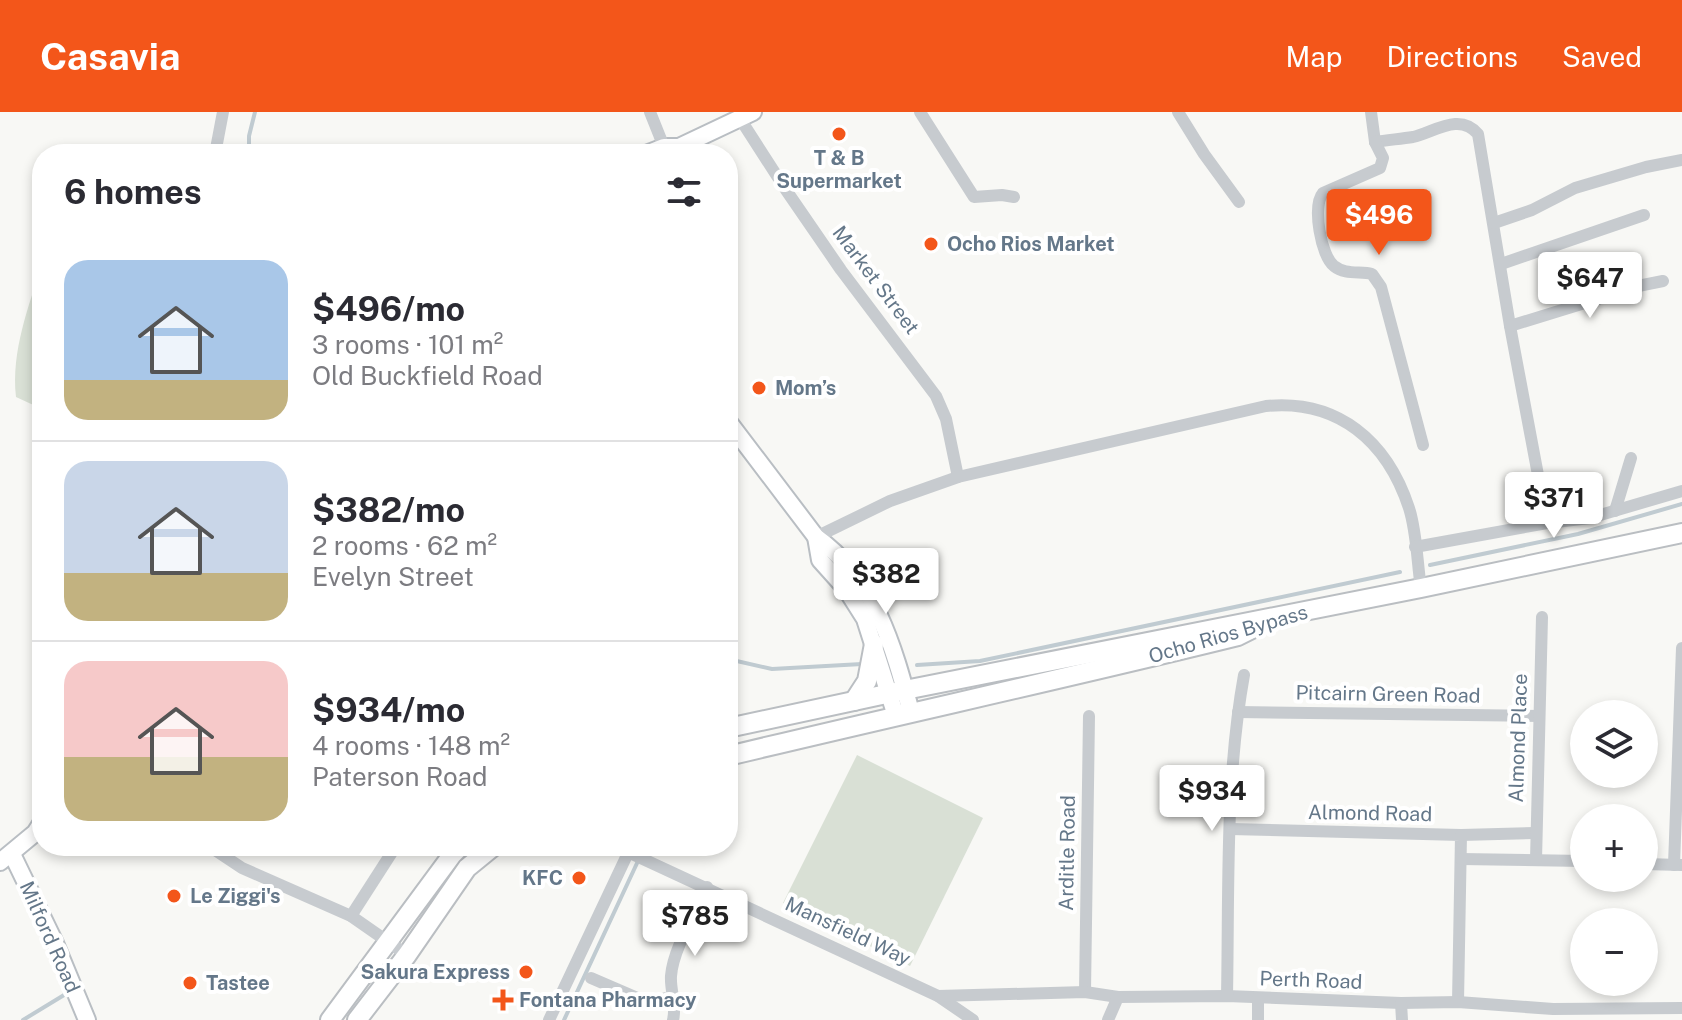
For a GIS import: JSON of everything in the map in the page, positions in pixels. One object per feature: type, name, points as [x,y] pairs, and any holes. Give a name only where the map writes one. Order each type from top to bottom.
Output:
[{"type":"main road","points":[[1323,606],[1682,533]]},
{"type":"main road","name":"Ocho Rios Bypass","points":[[738,726],[1323,606]]},
{"type":"main road","name":"Ocho Rios Bypass","points":[[738,754],[1238,636],[1323,606]]},
{"type":"main road","points":[[854,701],[867,681],[874,644]]},
{"type":"main road","points":[[330,1020],[451,856]]},
{"type":"main road","points":[[357,1020],[467,868],[482,856]]},
{"type":"street","points":[[217,144],[223,112]]},
{"type":"street","points":[[650,112],[669,144]]},
{"type":"street","points":[[920,112],[974,197],[1014,197]]},
{"type":"street","points":[[1178,112],[1239,202]]},
{"type":"street","points":[[1371,112],[1375,142],[1383,158],[1380,168],[1323,193],[1317,201],[1317,217],[1325,250],[1335,267],[1372,274],[1381,287],[1423,445]]},
{"type":"street","points":[[685,144],[746,115]]},
{"type":"street","name":"Market Street","points":[[746,115],[786,190],[841,270],[936,396],[946,419],[958,477]]},
{"type":"street","points":[[1375,142],[1417,136],[1463,118],[1481,143],[1510,326],[1547,523]]},
{"type":"street","points":[[1494,223],[1532,210],[1575,188],[1682,160]]},
{"type":"street","points":[[1501,264],[1644,215]]},
{"type":"street","points":[[1510,326],[1663,281]]},
{"type":"street","points":[[816,537],[890,501],[958,477],[1266,406],[1306,406],[1326,411],[1347,423],[1376,446],[1387,462],[1409,508],[1421,588]]},
{"type":"street","points":[[738,434],[816,537],[835,550],[879,612],[903,714]]},
{"type":"street","points":[[1615,511],[1631,458]]},
{"type":"street","points":[[1415,547],[1590,518],[1682,491]]},
{"type":"street","points":[[816,537],[820,560],[846,589],[865,619],[897,692]]},
{"type":"street","name":"Almond Place","points":[[1536,860],[1542,617]]},
{"type":"street","points":[[1658,864],[1678,865],[1682,648]]},
{"type":"street","points":[[1227,996],[1230,829],[1238,712],[1244,675]]},
{"type":"street","name":"Pitcairn Green Road","points":[[1238,712],[1539,716]]},
{"type":"street","name":"Arditle Road","points":[[1085,992],[1089,716]]},
{"type":"street","name":"Almond Road","points":[[1230,829],[1461,835],[1535,833]]},
{"type":"street","name":"Almond Road","points":[[1458,1002],[1461,835]]},
{"type":"street","points":[[6,858],[32,836]]},
{"type":"street","points":[[224,856],[242,868],[351,916],[407,955]]},
{"type":"street","points":[[351,916],[390,856]]},
{"type":"street","points":[[549,1020],[632,856]]},
{"type":"street","name":"Mansfield Way","points":[[635,856],[938,996],[973,1020]]},
{"type":"street","name":"Milford Road","points":[[6,858],[55,943],[87,1020]]},
{"type":"street","points":[[1461,859],[1570,861]]},
{"type":"street","points":[[673,1020],[676,1011],[671,976],[675,958],[707,887]]},
{"type":"street","points":[[591,978],[649,1003],[673,996]]},
{"type":"street","name":"Perth Road","points":[[938,996],[1085,992],[1118,997],[1227,996],[1401,1003],[1458,1002],[1553,1014],[1682,1008]]},
{"type":"street","points":[[1108,1020],[1118,997]]},
{"type":"street","points":[[1258,998],[1258,1020]]},
{"type":"street","points":[[1401,1003],[1402,1020]]},
{"type":"shaded area","points":[[32,296],[32,404],[16,397],[16,362]]},
{"type":"shaded area","points":[[857,755],[983,818],[910,966],[783,903]]},
{"type":"waterway","points":[[249,144],[255,112]]},
{"type":"waterway","points":[[1430,565],[1578,534],[1682,504]]},
{"type":"waterway","points":[[917,665],[980,661],[1400,572]]},
{"type":"waterway","points":[[738,661],[772,669],[862,664]]},
{"type":"waterway","points":[[564,1020],[640,856]]},
{"type":"waterway","points":[[23,1020],[69,992]]},
{"type":"place","name":"T & B Supermarket","points":[[839,134]]},
{"type":"place","name":"Ocho Rios Market","points":[[931,244]]},
{"type":"place","name":"Mom’s","points":[[759,388]]},
{"type":"place","name":"KFC","points":[[579,878]]},
{"type":"place","name":"Le Ziggi's","points":[[174,896]]},
{"type":"place","name":"Sakura Express","points":[[526,972]]},
{"type":"place","name":"Tastee","points":[[190,983]]},
{"type":"place","name":"Fontana Pharmacy","points":[[503,1000]]}]
